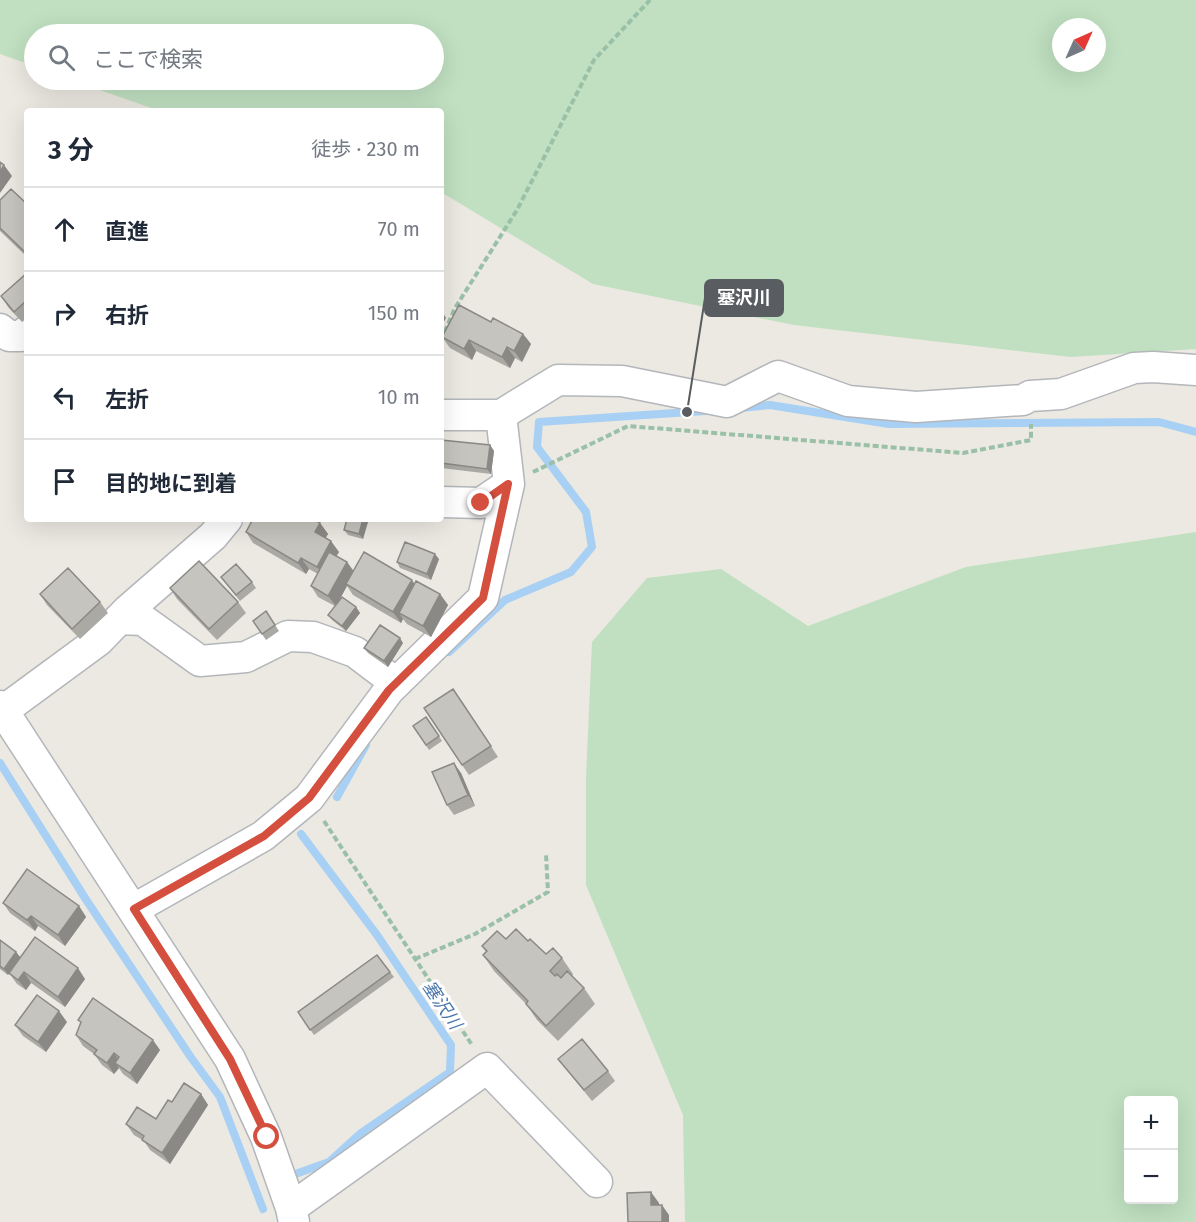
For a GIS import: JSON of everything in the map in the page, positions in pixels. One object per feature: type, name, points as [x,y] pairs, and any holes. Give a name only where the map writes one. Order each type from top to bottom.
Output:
[{"type":"street","points":[[0,329],[9,336],[21,336],[24,334]]},
{"type":"street","points":[[444,415],[501,415],[558,380],[622,381],[727,402],[778,375],[848,401],[916,407],[1023,400],[1030,396],[1061,394],[1134,368],[1196,370]]},
{"type":"street","points":[[134,909],[264,836],[309,798],[396,683],[483,598],[508,484],[501,415]]},
{"type":"street","points":[[444,502],[481,503],[508,484]]},
{"type":"street","points":[[225,522],[213,536],[119,619],[98,641],[1,710],[134,909],[230,1059],[267,1137],[292,1215],[488,1068],[597,1182]]},
{"type":"street","points":[[119,619],[143,620],[200,661],[246,657],[288,636],[313,637],[355,652],[396,683]]},
{"type":"path","points":[[444,333],[455,308],[517,210],[594,60],[650,0]]},
{"type":"path","points":[[508,484],[628,426],[963,453],[1031,440],[1030,396]]},
{"type":"path","points":[[309,798],[488,1068]]},
{"type":"path","points":[[416,959],[475,934],[548,892],[546,854]]},
{"type":"green space","points":[[0,0],[1196,0],[1196,349],[1071,357],[794,325],[593,284],[444,194],[444,108],[151,108],[100,90],[444,90],[444,24],[24,24],[24,62],[0,54]]},
{"type":"green space","points":[[1196,532],[1196,1222],[685,1222],[683,1115],[586,885],[586,779],[592,642],[647,578],[721,569],[808,626],[966,567]]},
{"type":"building","points":[[11,189],[24,201],[24,251],[0,228],[0,200]]},
{"type":"building","points":[[24,276],[24,303],[14,312],[1,296]]},
{"type":"building","points":[[459,305],[491,322],[493,318],[523,334],[514,351],[507,347],[502,357],[469,340],[464,349],[444,338],[444,333]]},
{"type":"building","points":[[444,440],[490,445],[487,469],[444,463]]},
{"type":"building","points":[[251,522],[318,522],[320,523],[315,532],[331,541],[317,567],[301,558],[298,563],[246,532]]},
{"type":"building","points":[[346,522],[362,522],[359,534],[344,530]]},
{"type":"building","points":[[405,542],[435,554],[427,574],[397,562]]},
{"type":"building","points":[[329,552],[347,562],[328,596],[311,586]]},
{"type":"building","points":[[364,552],[412,580],[393,612],[346,584]]},
{"type":"building","points":[[199,561],[238,602],[209,629],[170,588]]},
{"type":"building","points":[[236,564],[252,582],[236,595],[221,577]]},
{"type":"building","points":[[68,568],[100,602],[72,629],[40,594]]},
{"type":"building","points":[[416,581],[440,594],[423,626],[399,613]]},
{"type":"building","points":[[342,597],[356,607],[342,626],[328,615]]},
{"type":"building","points":[[266,611],[275,625],[262,634],[253,621]]},
{"type":"building","points":[[380,625],[400,638],[384,661],[364,648]]},
{"type":"building","points":[[453,689],[491,746],[462,765],[424,708]]},
{"type":"building","points":[[426,717],[439,736],[426,745],[413,726]]},
{"type":"building","points":[[454,763],[468,795],[447,805],[432,772]]},
{"type":"building","points":[[27,869],[79,906],[58,935],[31,916],[27,920],[3,903]]},
{"type":"building","points":[[516,929],[546,954],[553,948],[562,958],[550,971],[555,976],[557,974],[561,978],[567,971],[584,988],[546,1026],[526,1004],[528,1001],[483,955],[487,951],[482,946],[497,931],[506,939]]},
{"type":"building","points":[[35,937],[78,968],[58,997],[24,972],[18,980],[9,973]]},
{"type":"building","points":[[0,940],[16,952],[4,969],[0,966]]},
{"type":"building","points":[[377,955],[390,972],[310,1030],[298,1012]]},
{"type":"building","points":[[37,995],[59,1011],[38,1042],[15,1025]]},
{"type":"building","points":[[93,998],[153,1040],[130,1073],[115,1063],[119,1057],[114,1053],[107,1063],[94,1054],[97,1050],[76,1035],[81,1022],[78,1020]]},
{"type":"building","points":[[582,1039],[608,1071],[584,1090],[558,1059]]},
{"type":"building","points":[[184,1083],[201,1094],[162,1153],[142,1140],[144,1136],[126,1124],[137,1107],[156,1119],[168,1100],[172,1102]]},
{"type":"building","points":[[651,1192],[651,1205],[662,1205],[662,1222],[628,1222],[627,1193]]},
{"type":"waterway","name":"塞沢川","points":[[741,408],[770,405],[889,424],[1159,422],[1196,432]]},
{"type":"waterway","name":"塞沢川","points":[[449,652],[505,600],[571,572],[592,547],[586,512],[537,447],[539,422],[705,411]]},
{"type":"waterway","name":"塞沢川","points":[[337,797],[366,745]]},
{"type":"waterway","name":"塞沢川","points":[[0,763],[85,898],[190,1056],[220,1097],[263,1209]]},
{"type":"waterway","name":"塞沢川","points":[[287,1177],[329,1162],[361,1133],[450,1072],[451,1045],[377,935],[301,834]]},
{"type":"place","name":"塞沢川","points":[[687,412]]},
{"type":"route","points":[[267,1137],[230,1059],[134,909],[264,836],[309,798],[389,690],[483,598],[508,484],[481,503]]}]
